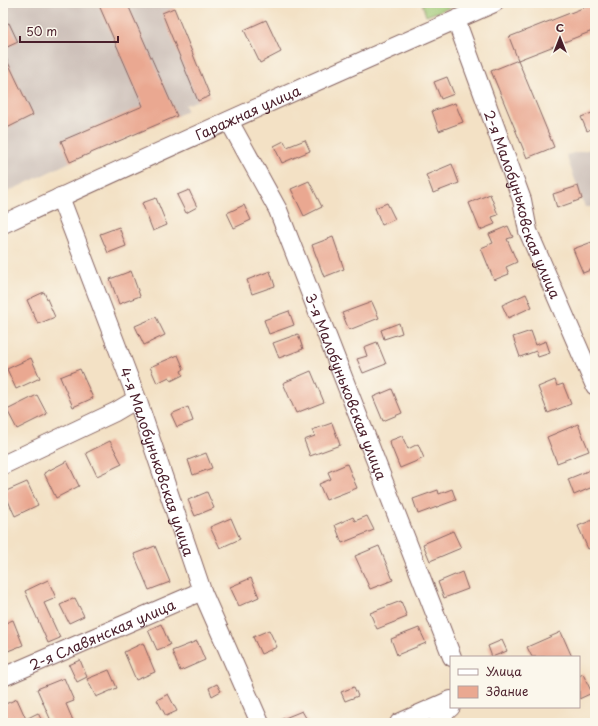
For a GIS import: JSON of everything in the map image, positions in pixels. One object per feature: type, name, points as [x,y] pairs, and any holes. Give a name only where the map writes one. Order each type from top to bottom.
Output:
[{"type":"street","name":"Гаражная улица","points":[[3,224],[491,4]]},
{"type":"street","name":"2-я Малобуньковская улица","points":[[456,20],[522,200],[528,231],[595,386]]},
{"type":"street","name":"3-я Малобуньковская улица","points":[[229,121],[278,210],[452,656]]},
{"type":"street","name":"4-я Малобуньковская улица","points":[[60,197],[137,399],[202,591],[260,723]]},
{"type":"street","points":[[3,465],[115,412],[137,399]]},
{"type":"street","name":"2-я Славянская улица","points":[[3,677],[202,591]]},
{"type":"street","points":[[399,723],[450,700]]},
{"type":"street","points":[[438,723],[440,718],[450,708]]},
{"type":"shaded area","points":[[3,3],[171,3],[210,96],[185,105],[187,110],[177,116],[70,162],[3,194]]},
{"type":"shaded area","points":[[595,148],[595,207],[585,207],[566,155]]},
{"type":"green space","points":[[422,3],[453,3],[454,6],[426,16]]},
{"type":"building","points":[[98,3],[132,3],[128,5],[177,116],[70,162],[61,141],[143,106]]},
{"type":"building","points":[[593,4],[595,10],[595,30],[518,60],[509,37]]},
{"type":"building","points":[[174,8],[210,96],[198,101],[162,13]]},
{"type":"building","points":[[266,20],[281,52],[260,63],[244,30]]},
{"type":"building","points":[[9,23],[18,42],[3,49],[3,25]]},
{"type":"building","points":[[3,52],[33,115],[3,130]]},
{"type":"building","points":[[518,60],[554,147],[527,158],[491,71]]},
{"type":"building","points":[[447,77],[454,94],[441,99],[434,82]]},
{"type":"building","points":[[455,103],[463,122],[439,131],[432,111]]},
{"type":"building","points":[[592,113],[595,119],[595,127],[587,131],[581,117]]},
{"type":"building","points":[[305,140],[310,151],[282,163],[274,146],[284,141],[287,147]]},
{"type":"building","points":[[452,164],[459,183],[433,193],[426,175]]},
{"type":"building","points":[[309,181],[322,207],[304,216],[291,189]]},
{"type":"building","points":[[578,186],[582,199],[557,208],[553,194]]},
{"type":"building","points":[[189,190],[197,207],[186,213],[177,195]]},
{"type":"building","points":[[490,194],[498,215],[492,217],[495,224],[480,230],[469,203]]},
{"type":"building","points":[[156,198],[167,225],[153,231],[142,203]]},
{"type":"building","points":[[387,203],[395,219],[382,225],[375,208]]},
{"type":"building","points":[[244,205],[251,220],[234,228],[227,213]]},
{"type":"building","points":[[508,226],[513,237],[507,239],[517,262],[506,267],[509,274],[494,280],[481,248],[493,243],[489,234]]},
{"type":"building","points":[[119,227],[126,246],[108,253],[100,234]]},
{"type":"building","points":[[333,237],[344,269],[324,277],[312,245]]},
{"type":"building","points":[[592,242],[595,250],[595,268],[583,273],[573,249]]},
{"type":"building","points":[[131,271],[140,296],[119,304],[110,279]]},
{"type":"building","points":[[270,271],[275,286],[252,294],[247,280]]},
{"type":"building","points":[[44,292],[55,317],[38,324],[27,300]]},
{"type":"building","points":[[526,294],[532,307],[508,318],[502,305]]},
{"type":"building","points":[[372,302],[379,318],[349,330],[342,313]]},
{"type":"building","points":[[289,311],[294,325],[269,334],[264,320]]},
{"type":"building","points":[[156,317],[165,335],[144,345],[135,326]]},
{"type":"building","points":[[399,323],[402,333],[384,339],[381,330]]},
{"type":"building","points":[[531,331],[536,345],[546,341],[550,353],[538,357],[536,351],[520,357],[513,337]]},
{"type":"building","points":[[298,334],[303,349],[279,358],[273,343]]},
{"type":"building","points":[[377,342],[386,364],[363,373],[357,359],[367,356],[364,347]]},
{"type":"building","points":[[178,355],[184,369],[181,371],[183,375],[171,381],[169,377],[157,383],[150,367]]},
{"type":"building","points":[[31,358],[40,378],[16,389],[7,369]]},
{"type":"building","points":[[80,369],[93,398],[73,407],[60,377]]},
{"type":"building","points":[[311,371],[324,402],[296,413],[283,383]]},
{"type":"building","points":[[555,380],[557,386],[563,384],[571,404],[548,413],[538,387]]},
{"type":"building","points":[[392,389],[402,413],[383,421],[373,397]]},
{"type":"building","points":[[37,395],[47,414],[17,429],[7,410]]},
{"type":"building","points":[[188,407],[193,421],[177,427],[171,414]]},
{"type":"building","points":[[332,423],[340,445],[310,456],[304,440],[315,436],[312,430]]},
{"type":"building","points":[[578,424],[589,451],[557,463],[547,437]]},
{"type":"building","points":[[402,436],[408,449],[418,444],[424,458],[400,468],[389,441]]},
{"type":"building","points":[[110,441],[122,464],[97,476],[86,453]]},
{"type":"building","points":[[206,453],[212,468],[193,475],[188,460]]},
{"type":"building","points":[[67,461],[79,486],[56,498],[44,473]]},
{"type":"building","points":[[347,464],[357,488],[326,500],[319,484],[331,479],[328,472]]},
{"type":"building","points":[[595,468],[595,486],[574,495],[568,479]]},
{"type":"building","points":[[27,482],[38,505],[15,516],[4,492]]},
{"type":"building","points":[[452,489],[456,500],[418,514],[413,499],[438,490],[439,494]]},
{"type":"building","points":[[207,492],[214,508],[195,516],[188,500]]},
{"type":"building","points":[[367,516],[374,530],[342,543],[335,525],[353,517],[355,521]]},
{"type":"building","points":[[231,518],[240,539],[220,548],[210,527]]},
{"type":"building","points":[[595,519],[595,546],[588,549],[578,526]]},
{"type":"building","points":[[453,531],[461,548],[430,561],[423,544]]},
{"type":"building","points":[[155,546],[170,582],[149,590],[134,554]]},
{"type":"building","points":[[379,546],[393,580],[370,589],[355,556]]},
{"type":"building","points":[[462,572],[468,589],[444,598],[438,582]]},
{"type":"building","points":[[251,578],[259,597],[239,606],[230,587]]},
{"type":"building","points":[[48,580],[56,598],[44,603],[60,638],[48,643],[25,591]]},
{"type":"building","points":[[75,598],[84,616],[69,623],[60,605]]},
{"type":"building","points":[[401,601],[407,617],[377,629],[370,613]]},
{"type":"building","points":[[13,620],[23,645],[8,651],[3,640],[3,624]]},
{"type":"building","points":[[161,624],[170,645],[157,650],[148,630]]},
{"type":"building","points":[[419,628],[426,643],[397,655],[391,639]]},
{"type":"building","points":[[269,630],[277,647],[261,654],[253,637]]},
{"type":"building","points":[[561,632],[572,656],[532,656],[527,647]]},
{"type":"building","points":[[502,640],[507,651],[492,656],[488,646]]},
{"type":"building","points":[[197,641],[205,660],[180,671],[172,651]]},
{"type":"building","points":[[143,643],[155,672],[136,680],[124,652]]},
{"type":"building","points":[[80,660],[87,677],[77,682],[69,665]]},
{"type":"building","points":[[109,670],[117,688],[96,697],[87,679]]},
{"type":"building","points":[[583,674],[592,693],[580,699],[580,676]]},
{"type":"building","points":[[64,678],[74,701],[66,704],[74,723],[52,723],[37,689]]},
{"type":"building","points":[[217,684],[221,691],[212,696],[209,688]]},
{"type":"building","points":[[354,687],[358,696],[345,701],[341,692]]},
{"type":"building","points":[[168,694],[177,711],[166,716],[157,700]]},
{"type":"building","points":[[17,699],[26,719],[38,713],[43,723],[8,723],[3,713],[3,705]]},
{"type":"building","points":[[302,711],[309,723],[281,723],[280,720]]}]
